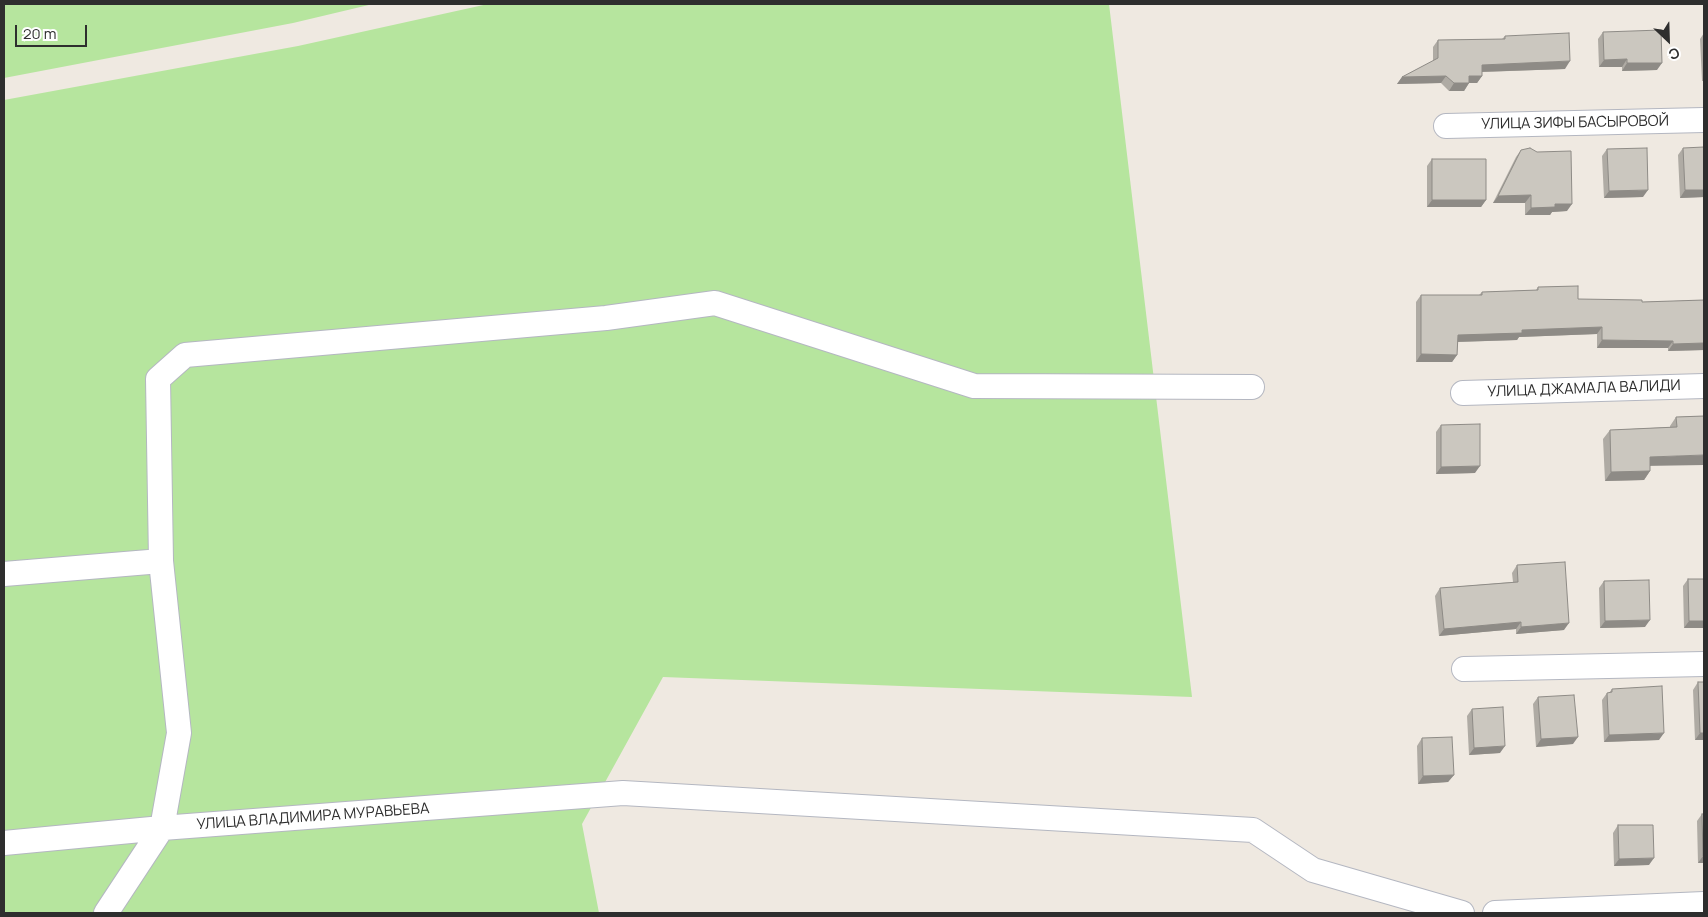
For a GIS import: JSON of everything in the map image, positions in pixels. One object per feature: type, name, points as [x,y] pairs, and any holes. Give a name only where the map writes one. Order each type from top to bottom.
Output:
[{"type":"street","name":"УЛИЦА ЗИФЫ БАСЫРОВОЙ","points":[[1446,126],[1704,120]]},
{"type":"street","points":[[106,913],[162,828],[180,732],[161,561],[158,378],[185,355],[606,318],[715,303],[974,386],[1252,387]]},
{"type":"street","name":"УЛИЦА ДЖАМАЛА ВАЛИДИ","points":[[1463,393],[1704,386]]},
{"type":"street","points":[[4,574],[161,561]]},
{"type":"street","points":[[1464,669],[1704,664]]},
{"type":"street","name":"УЛИЦА ВЛАДИМИРА МУРАВЬЕВА","points":[[4,843],[162,828],[623,793],[1253,830],[1313,870],[1462,913]]},
{"type":"street","points":[[1495,913],[1704,904]]},
{"type":"green space","points":[[4,4],[373,4],[293,23],[4,78]]},
{"type":"green space","points":[[488,4],[1109,4],[1192,697],[663,677],[582,824],[599,913],[4,913],[4,100],[298,46]]},
{"type":"building","points":[[1661,30],[1662,63],[1627,63],[1627,59],[1604,60],[1603,32]]},
{"type":"building","points":[[1569,33],[1570,61],[1482,65],[1482,76],[1469,76],[1469,83],[1454,83],[1446,76],[1402,77],[1438,58],[1438,40],[1505,39],[1505,36]]},
{"type":"building","points":[[1704,147],[1704,190],[1685,190],[1683,148]]},
{"type":"building","points":[[1530,148],[1537,152],[1571,151],[1572,204],[1555,204],[1555,207],[1531,208],[1531,195],[1498,196],[1521,150]]},
{"type":"building","points":[[1647,148],[1648,190],[1609,191],[1607,149]]},
{"type":"building","points":[[1432,159],[1486,159],[1486,200],[1432,200]]},
{"type":"building","points":[[1578,286],[1578,299],[1642,300],[1642,302],[1704,300],[1704,343],[1673,344],[1673,341],[1602,340],[1602,327],[1522,330],[1522,333],[1458,335],[1457,355],[1421,354],[1421,295],[1482,295],[1482,292]]},
{"type":"building","points":[[1704,416],[1704,455],[1650,457],[1650,471],[1611,472],[1610,430],[1677,427],[1676,417]]},
{"type":"building","points":[[1480,424],[1480,466],[1441,467],[1441,425]]},
{"type":"building","points":[[1565,562],[1569,623],[1521,627],[1521,622],[1444,629],[1440,588],[1518,582],[1517,565]]},
{"type":"building","points":[[1688,579],[1704,579],[1704,621],[1689,621]]},
{"type":"building","points":[[1649,580],[1650,620],[1605,621],[1604,581]]},
{"type":"building","points":[[1698,682],[1704,682],[1704,733],[1700,733]]},
{"type":"building","points":[[1662,686],[1664,733],[1609,735],[1607,693],[1612,692],[1612,689]]},
{"type":"building","points":[[1574,695],[1578,737],[1541,739],[1538,697]]},
{"type":"building","points":[[1503,707],[1505,746],[1474,748],[1472,709]]},
{"type":"building","points":[[1452,737],[1454,775],[1423,776],[1422,738]]},
{"type":"building","points":[[1702,814],[1704,814],[1704,856],[1703,856]]},
{"type":"building","points":[[1618,825],[1653,825],[1654,858],[1619,859]]}]
